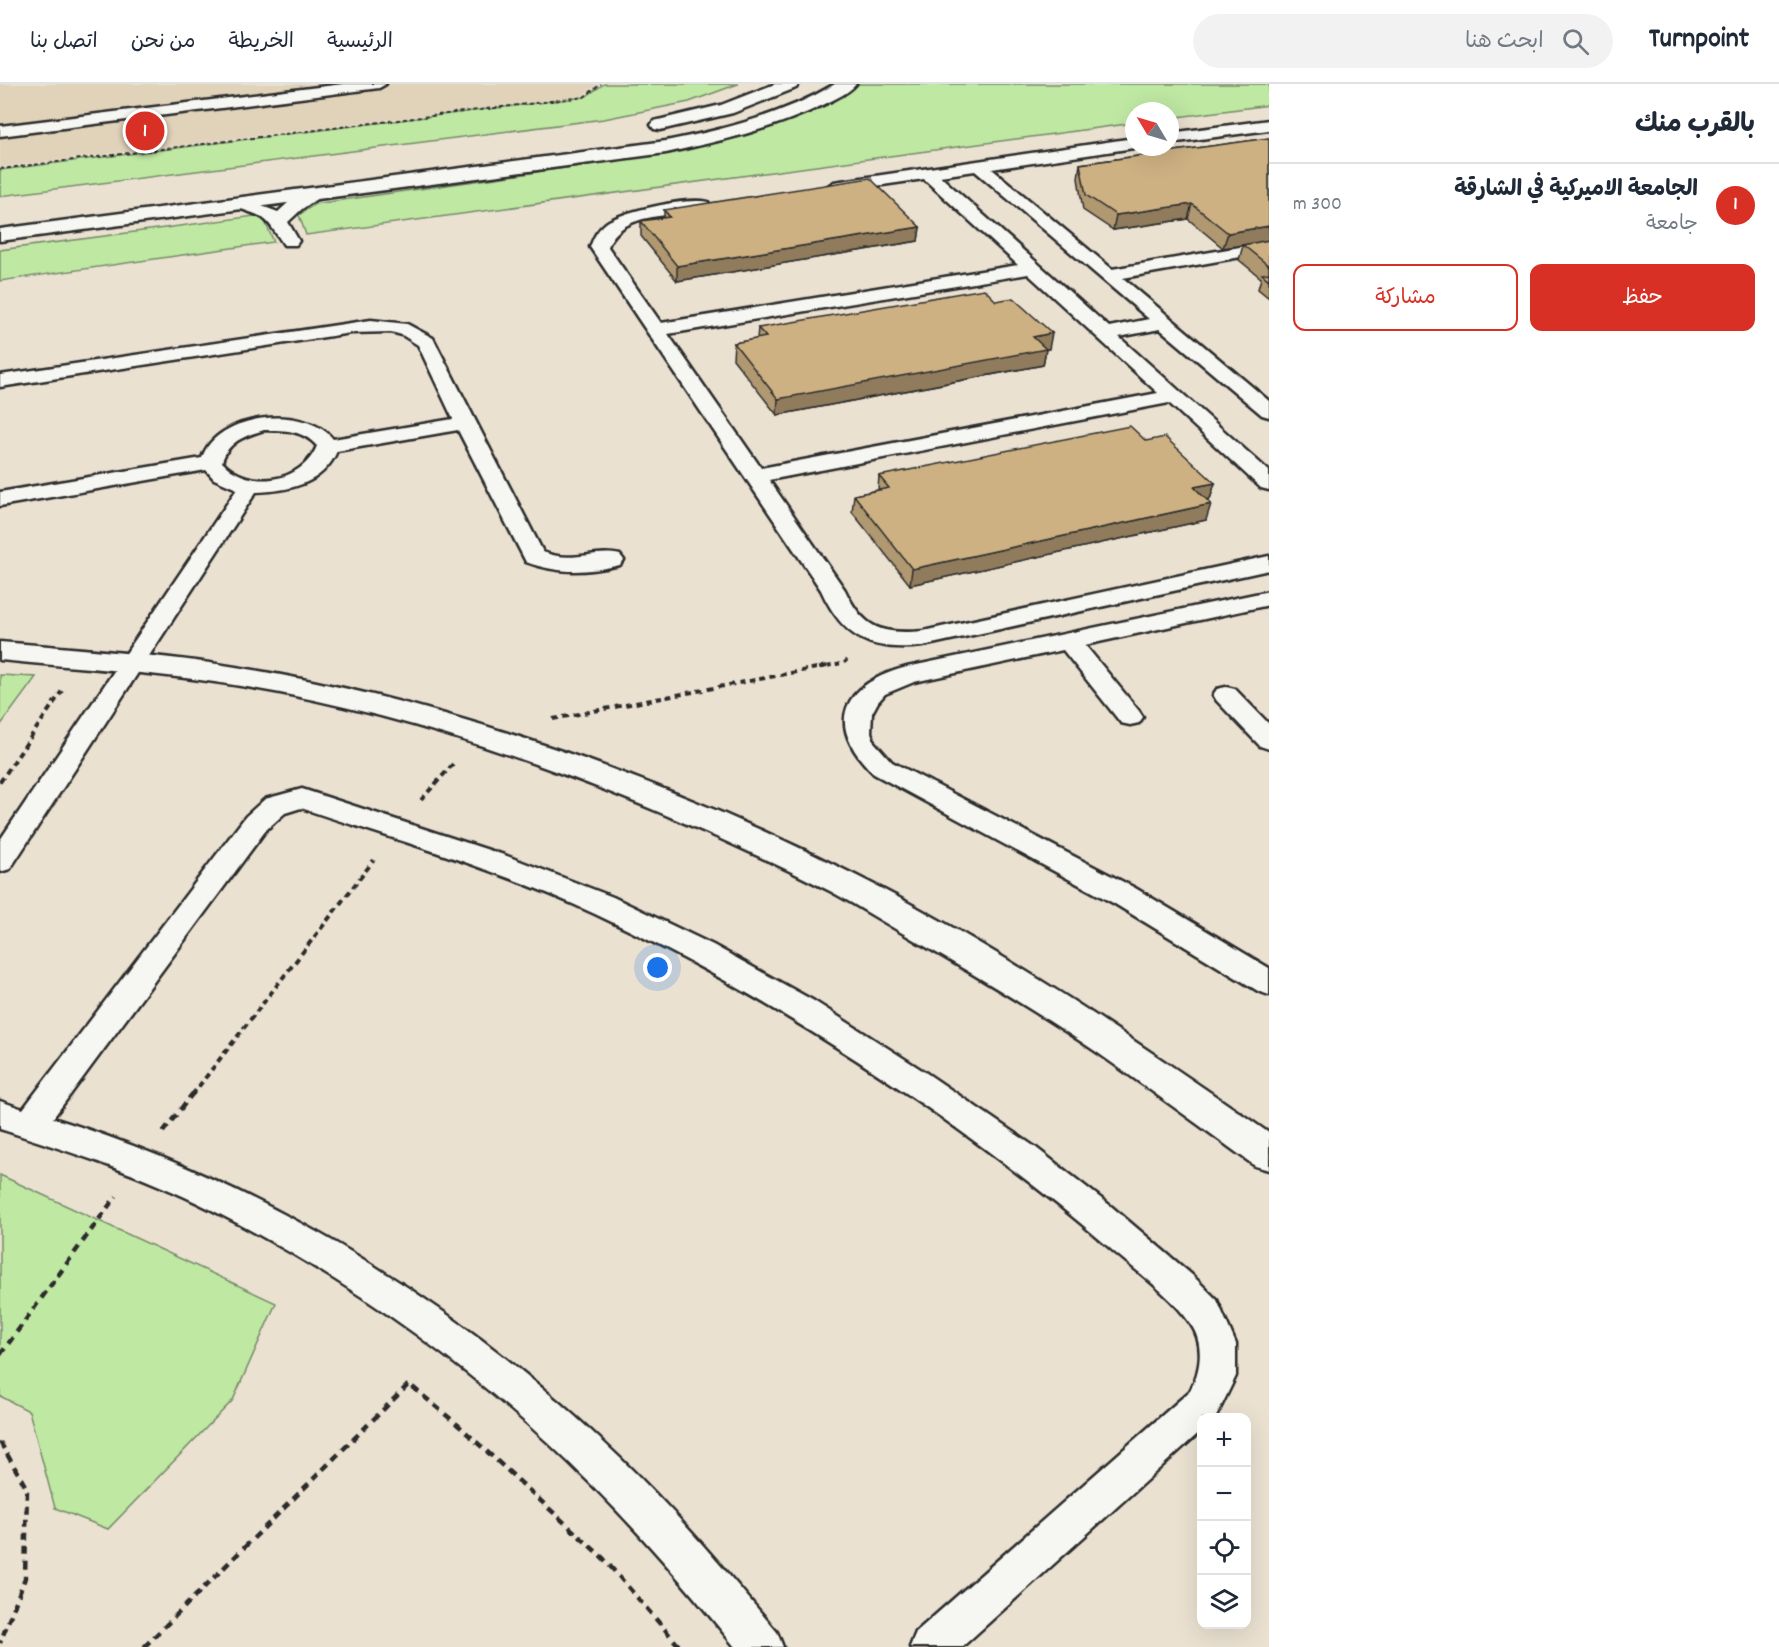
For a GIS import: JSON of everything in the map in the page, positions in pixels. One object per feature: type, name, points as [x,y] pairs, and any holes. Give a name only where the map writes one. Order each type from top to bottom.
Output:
[{"type":"street","points":[[644,128],[727,109],[790,84]]},
{"type":"street","points":[[0,235],[600,156],[696,141],[760,124],[799,110],[847,84]]},
{"type":"street","points":[[0,651],[132,663],[248,678],[354,700],[481,736],[599,777],[721,826],[846,885],[974,958],[1108,1041],[1269,1154]]},
{"type":"lane","points":[[0,130],[379,84]]},
{"type":"lane","points":[[1179,137],[1269,123]]},
{"type":"lane","points":[[823,188],[1125,144]]},
{"type":"lane","points":[[979,166],[1267,407]]},
{"type":"lane","points":[[927,173],[1269,483]]},
{"type":"lane","points":[[280,220],[296,205],[317,193]]},
{"type":"lane","points":[[240,203],[263,210],[280,220],[290,242]]},
{"type":"lane","points":[[719,204],[650,214],[622,221],[604,232],[599,247],[594,248],[655,330],[833,590],[845,615],[855,626],[871,635],[888,640],[906,642],[923,640],[950,632],[1264,565]]},
{"type":"lane","points":[[599,218],[627,213],[650,214]]},
{"type":"lane","points":[[1108,275],[1269,247]]},
{"type":"lane","points":[[655,330],[1033,268]]},
{"type":"lane","points":[[1104,334],[1164,322]]},
{"type":"lane","points":[[0,381],[351,327],[375,324],[397,326],[416,333],[426,342],[534,557],[551,565],[573,566],[612,560]]},
{"type":"lane","points":[[755,476],[1174,396]]},
{"type":"lane","points":[[328,446],[465,423]]},
{"type":"lane","points":[[264,424],[306,427],[321,435],[328,446],[326,458],[315,471],[285,482],[249,485],[230,481],[217,473],[211,463],[214,450],[224,439],[242,429],[264,424]]},
{"type":"lane","points":[[0,499],[211,463]]},
{"type":"lane","points":[[0,862],[249,485]]},
{"type":"lane","points":[[833,590],[847,602],[884,621],[911,630],[950,632]]},
{"type":"lane","points":[[1269,598],[907,675],[884,684],[867,697],[857,713],[857,732],[866,751],[883,768],[1125,896],[1269,983]]},
{"type":"lane","points":[[1069,641],[1130,717]]},
{"type":"lane","points":[[1226,695],[1269,740]]},
{"type":"lane","points":[[762,1647],[656,1522],[570,1438],[486,1365],[401,1302],[316,1247],[228,1201],[140,1162],[15,1119],[256,823],[275,806],[302,798],[497,863],[603,905],[702,953],[803,1010],[911,1079],[1023,1156],[1109,1226],[1204,1312],[1218,1344],[1217,1376],[1203,1404],[931,1647]]},
{"type":"path","points":[[0,169],[584,97],[602,84]]},
{"type":"path","points":[[0,1355],[140,1162],[398,829],[441,777],[481,736],[844,663],[871,635]]},
{"type":"path","points":[[0,782],[85,658]]},
{"type":"path","points":[[144,1647],[409,1384],[459,1425],[603,1557],[680,1647]]},
{"type":"path","points":[[0,1442],[27,1490],[24,1578],[0,1643]]},
{"type":"shaded area","points":[[0,84],[598,84],[582,96],[0,167]]},
{"type":"green space","points":[[604,84],[738,84],[689,102],[604,119],[0,196],[0,170],[585,97]]},
{"type":"green space","points":[[859,84],[1269,84],[1269,105],[1179,117],[1179,102],[1125,102],[1125,124],[306,235],[299,215],[315,204],[630,159],[710,144],[788,121],[824,105]]},
{"type":"green space","points":[[262,215],[274,242],[0,281],[0,250]]},
{"type":"green space","points":[[0,675],[36,677],[0,726]]},
{"type":"green space","points":[[0,1175],[276,1303],[233,1400],[108,1529],[55,1508],[29,1411],[0,1396]]},
{"type":"building","points":[[1269,138],[1269,226],[1228,233],[1192,204],[1116,215],[1086,195],[1080,164],[1138,156],[1179,156],[1179,150]]},
{"type":"building","points":[[870,178],[920,227],[677,266],[641,221],[670,217],[664,210]]},
{"type":"building","points":[[1269,240],[1269,266],[1243,245]]},
{"type":"building","points":[[1269,273],[1269,280],[1262,274]]},
{"type":"building","points":[[984,289],[996,301],[1013,298],[1052,333],[1033,337],[1046,349],[778,399],[734,343],[766,337],[758,328]]},
{"type":"building","points":[[1130,426],[1146,441],[1165,437],[1215,483],[1194,487],[1211,504],[912,569],[854,495],[889,488],[879,476]]},
{"type":"place","name":"الجامعة الاميركية في الشارقة","points":[[145,131]]}]
